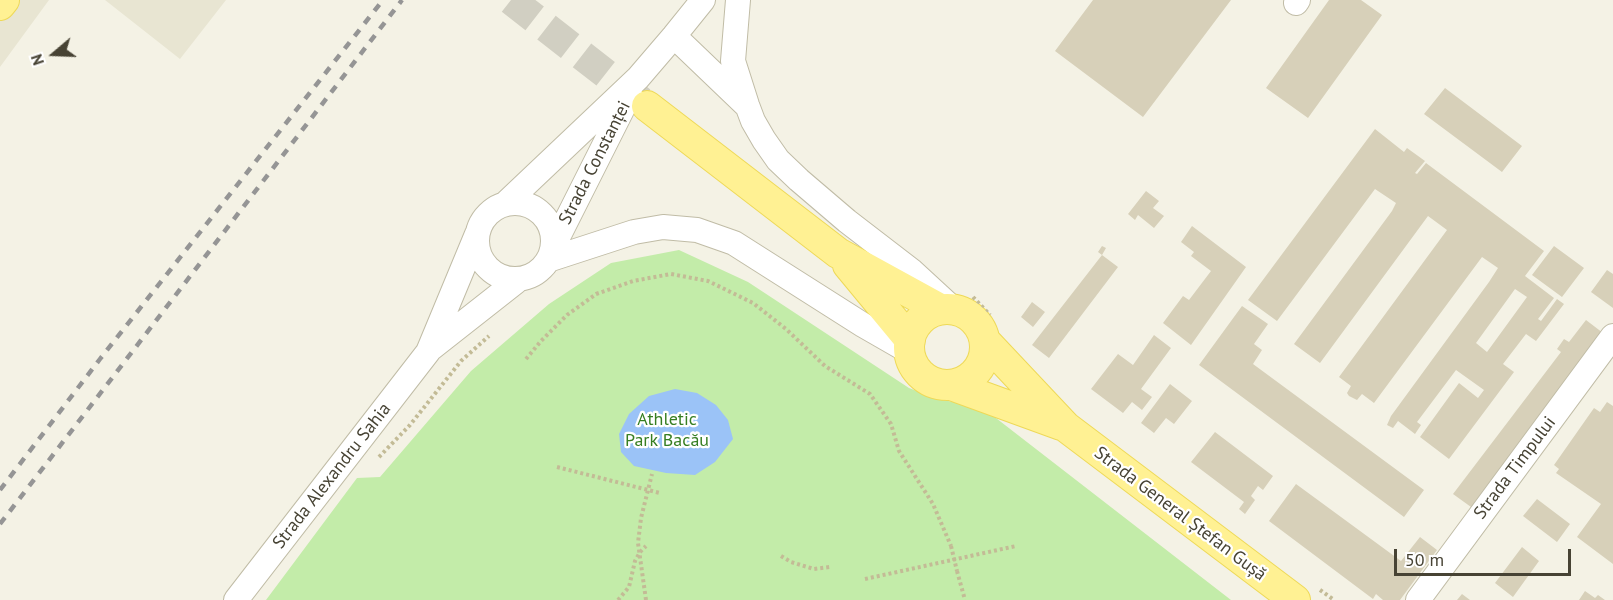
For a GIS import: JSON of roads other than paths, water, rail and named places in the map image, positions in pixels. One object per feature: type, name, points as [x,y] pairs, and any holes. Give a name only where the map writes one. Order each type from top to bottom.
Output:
[{"type":"main road","points":[[0,5],[4,0]]},
{"type":"main road","points":[[643,92],[838,253],[947,309],[965,313],[975,320],[982,330],[985,341],[985,353],[981,365],[974,375],[963,382],[951,385],[939,384],[920,373],[913,363],[910,346],[914,329],[920,320],[930,313],[947,309]]},
{"type":"main road","points":[[838,253],[910,346]]},
{"type":"main road","name":"Strada General Ștefan Gușă","points":[[985,341],[1066,427],[1295,600]]},
{"type":"main road","name":"Strada General Ștefan Gușă","points":[[951,385],[1066,427]]},
{"type":"street","name":"Strada Constanței","points":[[551,253],[674,36],[703,0]]},
{"type":"street","points":[[738,0],[733,61],[753,121],[764,140],[785,166],[847,221],[912,271],[947,309]]},
{"type":"street","points":[[674,36],[747,105]]},
{"type":"street","name":"Strada Constanței","points":[[505,204],[643,92]]},
{"type":"street","points":[[518,203],[530,206],[540,212],[548,222],[552,234],[551,253],[543,268],[532,276],[518,279],[504,278],[488,269],[477,248],[477,234],[482,222],[490,212],[505,204],[518,203]]},
{"type":"street","points":[[551,253],[663,227],[697,230],[734,243],[863,325],[910,346]]},
{"type":"street","name":"Strada Alexandru Sahia","points":[[428,352],[477,234]]},
{"type":"street","name":"Strada Alexandru Sahia","points":[[236,600],[428,352],[518,279]]},
{"type":"street","name":"Strada Timpului","points":[[1418,600],[1613,336]]},
{"type":"water","points":[[675,389],[697,393],[716,405],[728,420],[733,439],[715,462],[695,475],[666,473],[634,466],[621,452],[619,434],[629,414],[649,396]]},
{"type":"tunnel","points":[[511,0],[647,106]]},
{"type":"railway","points":[[0,490],[100,359],[383,0]]},
{"type":"railway","points":[[0,524],[402,0]]},
{"type":"park label","name":"Athletic Park Bacău","points":[[667,430]]}]
